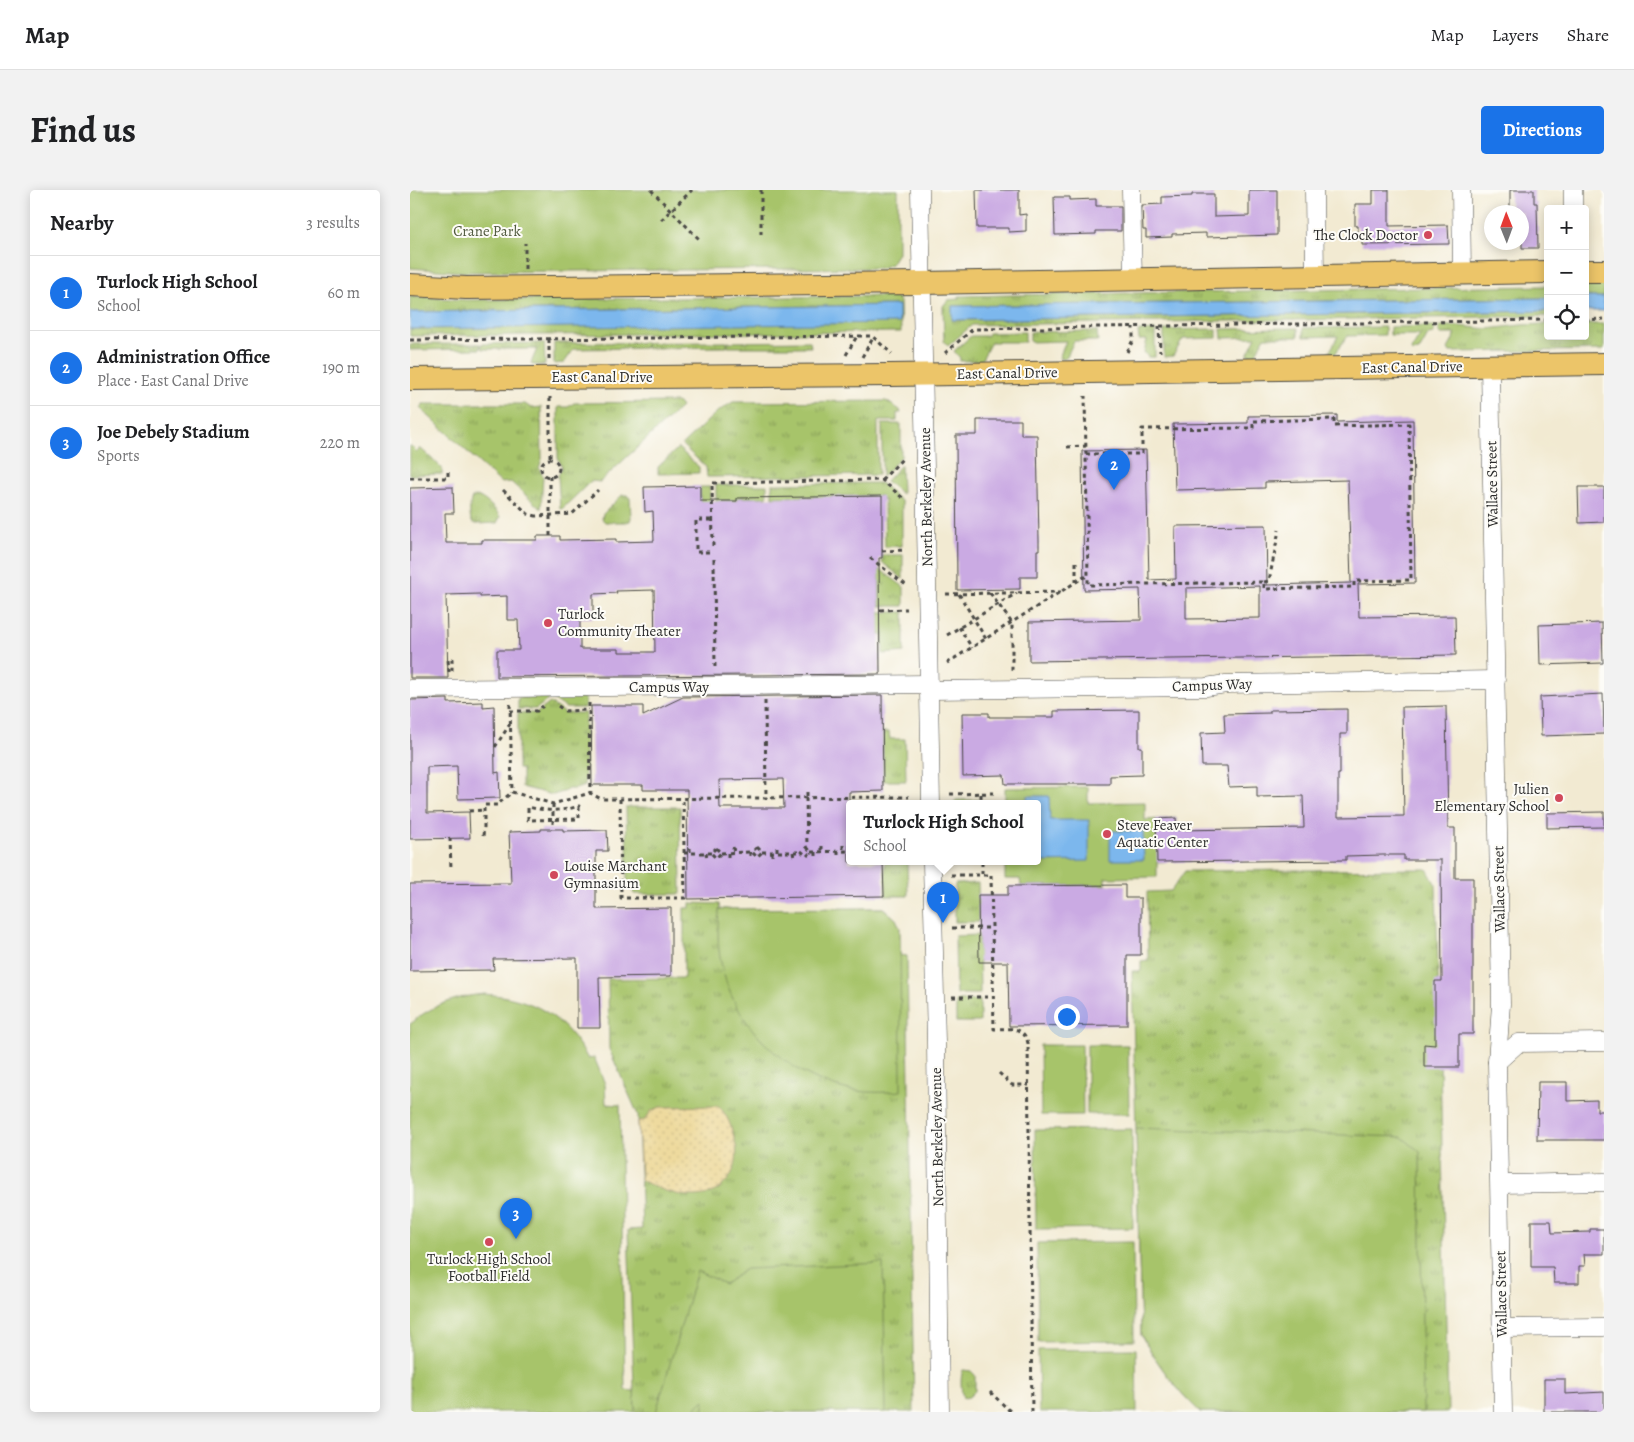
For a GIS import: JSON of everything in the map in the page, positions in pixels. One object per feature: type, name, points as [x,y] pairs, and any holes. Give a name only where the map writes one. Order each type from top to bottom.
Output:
[{"type":"main road","points":[[1589,271],[1604,271]]},
{"type":"main road","points":[[410,285],[466,288],[921,283],[1544,272]]},
{"type":"main road","name":"East Canal Drive","points":[[410,380],[923,375],[1604,364]]},
{"type":"street","name":"North Berkeley Avenue","points":[[920,190],[931,800]]},
{"type":"street","points":[[1131,190],[1133,279]]},
{"type":"street","points":[[1314,190],[1315,276]]},
{"type":"street","points":[[1461,190],[1462,273]]},
{"type":"street","points":[[1573,190],[1574,205]]},
{"type":"street","name":"Wallace Street","points":[[1490,366],[1501,1004],[1497,1062],[1503,1412]]},
{"type":"street","name":"Campus Way","points":[[410,689],[715,686],[1206,687],[1226,684],[1496,680]]},
{"type":"street","name":"North Berkeley Avenue","points":[[932,865],[940,1412]]},
{"type":"street","points":[[1497,1062],[1518,1043],[1604,1042]]},
{"type":"street","points":[[1500,1184],[1604,1182]]},
{"type":"street","points":[[1501,1328],[1604,1327]]},
{"type":"path","points":[[651,190],[701,242]]},
{"type":"path","points":[[661,220],[692,190]]},
{"type":"path","points":[[761,190],[762,238]]},
{"type":"path","points":[[525,243],[525,270]]},
{"type":"path","points":[[944,354],[973,329],[1544,320]]},
{"type":"path","points":[[1589,320],[1604,320]]},
{"type":"path","points":[[1160,326],[1160,357]]},
{"type":"path","points":[[1125,357],[1133,340],[1133,327]]},
{"type":"path","points":[[843,360],[857,336]]},
{"type":"path","points":[[410,340],[872,336],[894,355]]},
{"type":"path","points":[[862,360],[860,360],[873,338]]},
{"type":"path","points":[[549,339],[549,364]]},
{"type":"path","points":[[549,390],[550,459]]},
{"type":"path","points":[[1085,396],[1088,585],[1269,581],[1279,530]]},
{"type":"path","points":[[1086,454],[1142,454],[1142,429],[1253,428],[1252,421],[1270,420],[1334,419],[1334,426],[1408,424],[1412,580],[1354,581],[1354,587],[1264,589],[1264,582]]},
{"type":"path","points":[[1067,447],[1086,446]]},
{"type":"path","points":[[882,480],[904,457]]},
{"type":"path","points":[[550,459],[556,461],[559,466],[557,472],[550,476],[543,473],[541,468],[545,461],[550,459]]},
{"type":"path","points":[[410,478],[448,478],[448,470]]},
{"type":"path","points":[[550,476],[550,536]]},
{"type":"path","points":[[713,546],[712,483],[882,480],[905,500]]},
{"type":"path","points":[[503,490],[528,514],[550,516],[572,514],[598,490]]},
{"type":"path","points":[[709,552],[696,552],[696,520],[713,520]]},
{"type":"path","points":[[1087,527],[1094,527]]},
{"type":"path","points":[[882,551],[906,550]]},
{"type":"path","points":[[870,558],[906,585]]},
{"type":"path","points":[[714,559],[715,686]]},
{"type":"path","points":[[1076,562],[1076,582]]},
{"type":"path","points":[[947,664],[1084,577],[1088,577]]},
{"type":"path","points":[[946,594],[1061,592]]},
{"type":"path","points":[[990,593],[1012,623],[1012,675]]},
{"type":"path","points":[[947,635],[1018,593]]},
{"type":"path","points":[[958,594],[986,639]]},
{"type":"path","points":[[880,610],[907,609]]},
{"type":"path","points":[[959,628],[972,648]]},
{"type":"path","points":[[765,686],[766,798]]},
{"type":"path","points":[[590,793],[589,699],[596,699],[596,687]]},
{"type":"path","points":[[483,836],[484,805],[497,805],[512,792],[510,688]]},
{"type":"path","points":[[558,705],[565,710],[589,710]]},
{"type":"path","points":[[510,711],[537,711],[544,706]]},
{"type":"path","points":[[495,747],[511,724]]},
{"type":"path","points":[[512,792],[553,804],[590,793],[601,799],[909,797]]},
{"type":"path","points":[[802,852],[807,847],[807,792]]},
{"type":"path","points":[[950,794],[994,793]]},
{"type":"path","points":[[981,794],[981,800]]},
{"type":"path","points":[[620,799],[621,898],[685,898],[683,798]]},
{"type":"path","points":[[553,804],[553,829]]},
{"type":"path","points":[[579,806],[579,819],[528,820],[528,807],[553,811],[579,806]]},
{"type":"path","points":[[469,811],[484,810]]},
{"type":"path","points":[[450,838],[450,870]]},
{"type":"path","points":[[712,848],[712,853],[716,858],[721,853],[734,853],[757,848],[762,852],[802,852],[807,856],[814,852],[843,851],[843,845]]},
{"type":"path","points":[[822,846],[822,852]]},
{"type":"path","points":[[734,847],[734,853]]},
{"type":"path","points":[[777,847],[777,852]]},
{"type":"path","points":[[807,847],[814,852],[816,858]]},
{"type":"path","points":[[690,848],[690,853]]},
{"type":"path","points":[[712,853],[716,848],[721,853]]},
{"type":"path","points":[[753,850],[757,857],[762,852]]},
{"type":"path","points":[[750,859],[753,850]]},
{"type":"path","points":[[838,851],[838,858]]},
{"type":"path","points":[[772,852],[772,859]]},
{"type":"path","points":[[794,852],[794,858]]},
{"type":"path","points":[[684,853],[712,853]]},
{"type":"path","points":[[706,853],[706,860]]},
{"type":"path","points":[[728,853],[728,859]]},
{"type":"path","points":[[982,865],[982,875]]},
{"type":"path","points":[[951,875],[991,875],[994,1029],[1015,1028],[1020,1030],[1028,1043],[1032,1412]]},
{"type":"path","points":[[952,928],[992,928]]},
{"type":"path","points":[[952,997],[994,997]]},
{"type":"path","points":[[999,1073],[1012,1085],[1029,1085]]},
{"type":"path","points":[[990,1392],[1011,1412]]},
{"type":"green space","name":"Crane Park","points":[[410,190],[898,190],[898,253],[891,264],[881,268],[463,272],[410,268]]},
{"type":"green space","points":[[1589,285],[1604,285],[1604,297],[1589,297]]},
{"type":"green space","points":[[1544,286],[1544,298],[952,306],[953,320],[1544,311],[1544,316],[972,325],[948,346],[944,341],[943,306],[948,300],[958,299],[958,296]]},
{"type":"green space","points":[[410,296],[466,300],[892,296],[898,298],[900,302],[901,332],[410,336],[410,329],[899,322],[898,305],[410,312]]},
{"type":"green space","points":[[1544,324],[1544,340],[1589,340],[1589,324],[1604,324],[1604,350],[1450,352],[1448,349],[1456,334],[1439,334],[1439,326],[1488,329]]},
{"type":"green space","points":[[1434,326],[1434,334],[1428,335],[1419,351],[1412,352],[1411,350],[1420,335],[1390,335],[1390,327]]},
{"type":"green space","points":[[1385,327],[1385,335],[1347,336],[1335,354],[1329,353],[1338,336],[1303,337],[1303,328]]},
{"type":"green space","points":[[1298,328],[1298,337],[1265,337],[1255,355],[1248,355],[1248,353],[1256,337],[1222,338],[1221,329]]},
{"type":"green space","points":[[1217,329],[1217,338],[1183,339],[1173,356],[1164,357],[1164,330]]},
{"type":"green space","points":[[1155,330],[1155,357],[1148,357],[1144,352],[1147,340],[1139,340],[1138,331]]},
{"type":"green space","points":[[1097,331],[1098,341],[1074,341],[1064,359],[1059,358],[1066,341],[1030,342],[1030,332]]},
{"type":"green space","points":[[1025,332],[1025,342],[991,342],[981,361],[960,361],[960,358],[954,351],[971,336],[987,336],[988,333]]},
{"type":"green space","points":[[810,341],[811,347],[728,347],[728,342]]},
{"type":"green space","points":[[727,342],[727,347],[646,348],[646,343],[645,348],[574,349],[564,363],[554,364],[554,343]]},
{"type":"green space","points":[[544,343],[545,365],[533,365],[531,363],[537,349],[482,349],[481,344]]},
{"type":"green space","points":[[410,344],[480,344],[480,349],[410,350]]},
{"type":"green space","points":[[886,401],[900,410],[901,413],[897,413],[897,421],[878,421],[878,475],[707,477],[706,467],[682,445],[717,412],[733,402]]},
{"type":"green space","points":[[677,402],[681,407],[600,482],[591,481],[560,509],[558,476],[562,467],[558,458],[558,407],[568,407],[574,403]]},
{"type":"green space","points":[[423,404],[525,404],[531,408],[541,407],[542,459],[539,468],[543,476],[541,509],[511,482],[501,483],[420,408]]},
{"type":"green space","points":[[882,424],[901,424],[901,457],[882,477]]},
{"type":"green space","points":[[410,445],[417,452],[420,448],[442,468],[442,474],[410,475]]},
{"type":"green space","points":[[678,448],[699,467],[699,473],[658,474],[658,467]]},
{"type":"green space","points":[[901,465],[902,494],[886,481]]},
{"type":"green space","points":[[881,483],[902,502],[902,546],[885,547],[884,500],[881,499],[881,496],[831,496],[831,501],[820,497],[772,497],[772,484]]},
{"type":"green space","points":[[716,485],[767,485],[767,497],[737,498],[737,501],[718,501],[716,503]]},
{"type":"green space","points":[[700,487],[710,487],[710,516],[700,511]]},
{"type":"green space","points":[[622,495],[627,495],[630,498],[630,521],[605,522],[602,519],[603,514]]},
{"type":"green space","points":[[477,496],[487,502],[498,514],[500,517],[497,523],[476,524],[472,522],[470,503],[472,498]]},
{"type":"green space","points":[[882,555],[903,555],[903,579],[882,562]]},
{"type":"green space","points":[[862,558],[904,587],[904,606],[880,606],[879,576]]},
{"type":"green space","points":[[880,612],[904,612],[904,652],[883,654],[882,635],[813,636],[879,616]]},
{"type":"green space","points":[[585,697],[585,708],[566,708],[550,698],[536,709],[518,709],[518,698]]},
{"type":"green space","points":[[550,703],[564,713],[585,713],[585,786],[567,789],[553,795],[522,787],[522,769],[518,769],[518,713],[537,713]]},
{"type":"green space","points":[[883,732],[889,732],[890,739],[905,739],[906,781],[882,781]]},
{"type":"green space","name":"Steve Feaver Aquatic Center","points":[[1088,787],[1088,803],[1145,802],[1145,820],[1176,818],[1177,861],[1157,862],[1157,877],[1105,878],[1105,885],[1021,886],[1020,879],[1005,879],[1005,865],[1041,865],[1041,800],[1005,800],[1005,788]]},
{"type":"green space","points":[[626,807],[680,807],[681,894],[634,894],[627,879],[627,852],[629,852],[627,850]]},
{"type":"green space","points":[[885,865],[907,865],[908,896],[886,896]]},
{"type":"green space","points":[[1427,869],[1436,885],[1448,1412],[1200,1412],[1168,1376],[1141,1335],[1132,971],[1141,971],[1141,961],[1148,960],[1147,892],[1171,891],[1185,871]]},
{"type":"green space","points":[[978,883],[979,922],[955,922],[955,884]]},
{"type":"green space","points":[[690,903],[719,904],[720,909],[883,908],[897,923],[900,935],[900,955],[907,956],[914,1412],[635,1412],[628,1230],[642,1229],[638,1115],[609,1049],[608,979],[684,978],[684,908],[690,908]]},
{"type":"green space","points":[[883,908],[896,919],[900,928],[901,1091],[873,1092],[845,1089],[823,1082],[802,1072],[782,1059],[749,1025],[727,985],[721,962],[718,943],[719,909]]},
{"type":"green space","points":[[979,935],[980,994],[956,994],[955,936]]},
{"type":"green space","points":[[484,994],[518,1000],[545,1011],[557,1020],[568,1031],[588,1059],[594,1057],[605,1084],[606,1104],[620,1105],[625,1390],[634,1391],[635,1412],[410,1412],[410,1024],[423,1014],[445,1003],[468,996]]},
{"type":"green space","points":[[980,1000],[980,1022],[956,1022],[956,1001]]},
{"type":"green space","points":[[1040,1045],[1082,1045],[1083,1115],[1041,1115]]},
{"type":"green space","points":[[1087,1045],[1128,1045],[1129,1114],[1087,1114]]},
{"type":"green space","points":[[1136,1128],[1402,1137],[1420,1152],[1423,1412],[1200,1412],[1168,1376],[1141,1335]]},
{"type":"green space","points":[[1132,1129],[1133,1228],[1036,1229],[1035,1130]]},
{"type":"green space","points":[[1133,1242],[1134,1341],[1038,1342],[1037,1243]]},
{"type":"green space","points":[[883,1263],[886,1412],[704,1412],[704,1400],[691,1412],[656,1412],[697,1271],[725,1284],[746,1269]]},
{"type":"green space","points":[[1136,1349],[1137,1412],[1039,1412],[1038,1350]]},
{"type":"green space","points":[[963,1370],[971,1371],[975,1375],[975,1391],[969,1397],[963,1398],[961,1376]]},
{"type":"sand","points":[[719,1106],[729,1122],[736,1150],[736,1163],[731,1175],[723,1186],[713,1192],[689,1196],[664,1190],[641,1180],[638,1121],[645,1120],[651,1111],[660,1107]]},
{"type":"water","points":[[1589,297],[1604,297],[1604,311],[1589,311]]},
{"type":"water","points":[[1544,298],[1544,311],[952,320],[952,306]]},
{"type":"water","points":[[899,305],[899,323],[410,329],[410,312]]},
{"type":"water","points":[[1027,796],[1049,796],[1050,820],[1089,820],[1089,861],[1041,862],[1041,800],[1027,800]]},
{"type":"water","points":[[1110,831],[1143,831],[1144,860],[1110,860]]},
{"type":"building","points":[[976,190],[1019,190],[1019,215],[1026,214],[1026,231],[1009,232],[1009,228],[977,228]]},
{"type":"building","points":[[1249,190],[1277,190],[1277,235],[1206,237],[1206,233],[1172,234],[1172,237],[1146,238],[1146,230],[1143,230],[1142,205],[1162,204],[1162,197],[1214,194],[1214,217],[1249,216]]},
{"type":"building","points":[[1373,190],[1389,190],[1389,226],[1448,225],[1449,244],[1362,245],[1362,237],[1358,237],[1358,226],[1355,226],[1355,204],[1373,204]]},
{"type":"building","points":[[1510,190],[1534,190],[1534,203],[1537,203],[1538,248],[1529,248],[1529,205],[1510,205]]},
{"type":"building","points":[[1054,197],[1070,197],[1070,200],[1096,199],[1096,206],[1121,206],[1121,231],[1096,231],[1096,234],[1055,235]]},
{"type":"building","points":[[1337,415],[1337,422],[1413,420],[1415,583],[1358,584],[1359,617],[1455,616],[1456,655],[1029,661],[1029,622],[1141,620],[1140,589],[1084,590],[1082,451],[1146,450],[1149,580],[1176,579],[1175,526],[1266,525],[1267,585],[1351,583],[1348,480],[1265,482],[1265,488],[1175,490],[1173,424],[1248,423],[1248,416]],"holes":[[[1260,586],[1260,618],[1186,619],[1186,588]]]},
{"type":"building","points":[[977,420],[1021,420],[1021,435],[1037,435],[1039,550],[1037,550],[1037,577],[1020,577],[1020,589],[957,590],[956,435],[977,435]]},
{"type":"building","points":[[700,486],[700,501],[737,501],[737,498],[882,496],[882,558],[879,558],[880,674],[497,677],[497,650],[519,650],[518,620],[507,620],[507,596],[480,597],[480,594],[446,595],[448,678],[410,678],[410,488],[453,487],[454,513],[445,513],[446,543],[482,543],[482,540],[537,540],[537,536],[560,536],[560,540],[616,539],[616,542],[654,541],[653,511],[645,512],[644,487]],"holes":[[[654,590],[655,652],[619,652],[619,649],[580,649],[580,618],[593,618],[593,594]]]},
{"type":"building","points":[[1578,487],[1604,487],[1604,522],[1579,523]]},
{"type":"building","points":[[1602,623],[1603,663],[1540,665],[1539,625]]},
{"type":"building","points":[[1603,694],[1604,734],[1541,736],[1540,697]]},
{"type":"building","points":[[882,695],[883,791],[849,792],[849,800],[846,800],[846,865],[883,865],[884,896],[688,899],[687,790],[643,790],[643,785],[592,785],[591,706],[643,706],[643,716],[683,697]],"holes":[[[783,779],[784,808],[720,808],[719,780]]]},
{"type":"building","points":[[448,699],[448,703],[483,702],[483,707],[494,706],[495,773],[499,772],[500,798],[458,799],[457,766],[427,767],[427,813],[469,812],[470,838],[410,839],[410,700]]},
{"type":"building","points":[[1446,706],[1448,828],[1455,828],[1455,878],[1473,878],[1473,1034],[1459,1034],[1459,1067],[1424,1067],[1424,1044],[1435,1045],[1435,981],[1442,981],[1441,860],[1404,860],[1404,855],[1383,855],[1346,856],[1346,860],[1157,862],[1156,819],[1176,818],[1177,830],[1304,828],[1303,796],[1257,797],[1257,786],[1229,787],[1227,766],[1202,766],[1201,733],[1225,732],[1224,714],[1270,713],[1270,710],[1347,709],[1347,734],[1340,734],[1338,817],[1404,816],[1402,707]]},
{"type":"building","points":[[1139,710],[1139,747],[1142,747],[1142,775],[1110,776],[1110,784],[1005,784],[1004,775],[963,776],[962,713],[989,713],[989,717],[1054,717],[1054,711]]},
{"type":"building","points":[[1604,812],[1604,827],[1547,828],[1547,813]]},
{"type":"building","points":[[541,829],[563,829],[563,831],[607,830],[608,851],[596,851],[596,909],[671,908],[671,976],[599,977],[600,1028],[577,1028],[577,958],[493,959],[494,970],[410,971],[410,884],[511,883],[509,832],[541,831]]},
{"type":"building","points":[[1125,885],[1125,898],[1141,898],[1141,955],[1127,955],[1127,1025],[1009,1026],[1008,962],[979,962],[978,895],[1008,895],[1008,886]]},
{"type":"building","points":[[1538,1082],[1567,1082],[1567,1101],[1597,1100],[1597,1111],[1604,1111],[1604,1140],[1537,1140]]},
{"type":"building","points":[[1531,1221],[1551,1221],[1552,1233],[1590,1232],[1590,1229],[1604,1229],[1604,1254],[1584,1254],[1585,1266],[1579,1266],[1579,1283],[1554,1283],[1553,1267],[1531,1267]]},
{"type":"building","points":[[1544,1379],[1565,1379],[1565,1394],[1604,1392],[1604,1412],[1544,1412]]},
{"type":"place","name":"The Clock Doctor","points":[[1428,235]]},
{"type":"place","name":"Administration Office","points":[[1114,490]]},
{"type":"place","name":"Turlock Community Theater","points":[[548,623]]},
{"type":"place","name":"Julien Elementary School","points":[[1559,798]]},
{"type":"place","name":"Steve Feaver Aquatic Center","points":[[1107,834]]},
{"type":"place","name":"Louise Marchant Gymnasium","points":[[554,875]]},
{"type":"place","name":"Turlock High School","points":[[943,923]]},
{"type":"place","name":"Joe Debely Stadium","points":[[516,1239]]},
{"type":"place","name":"Turlock High School Football Field","points":[[489,1242]]}]
